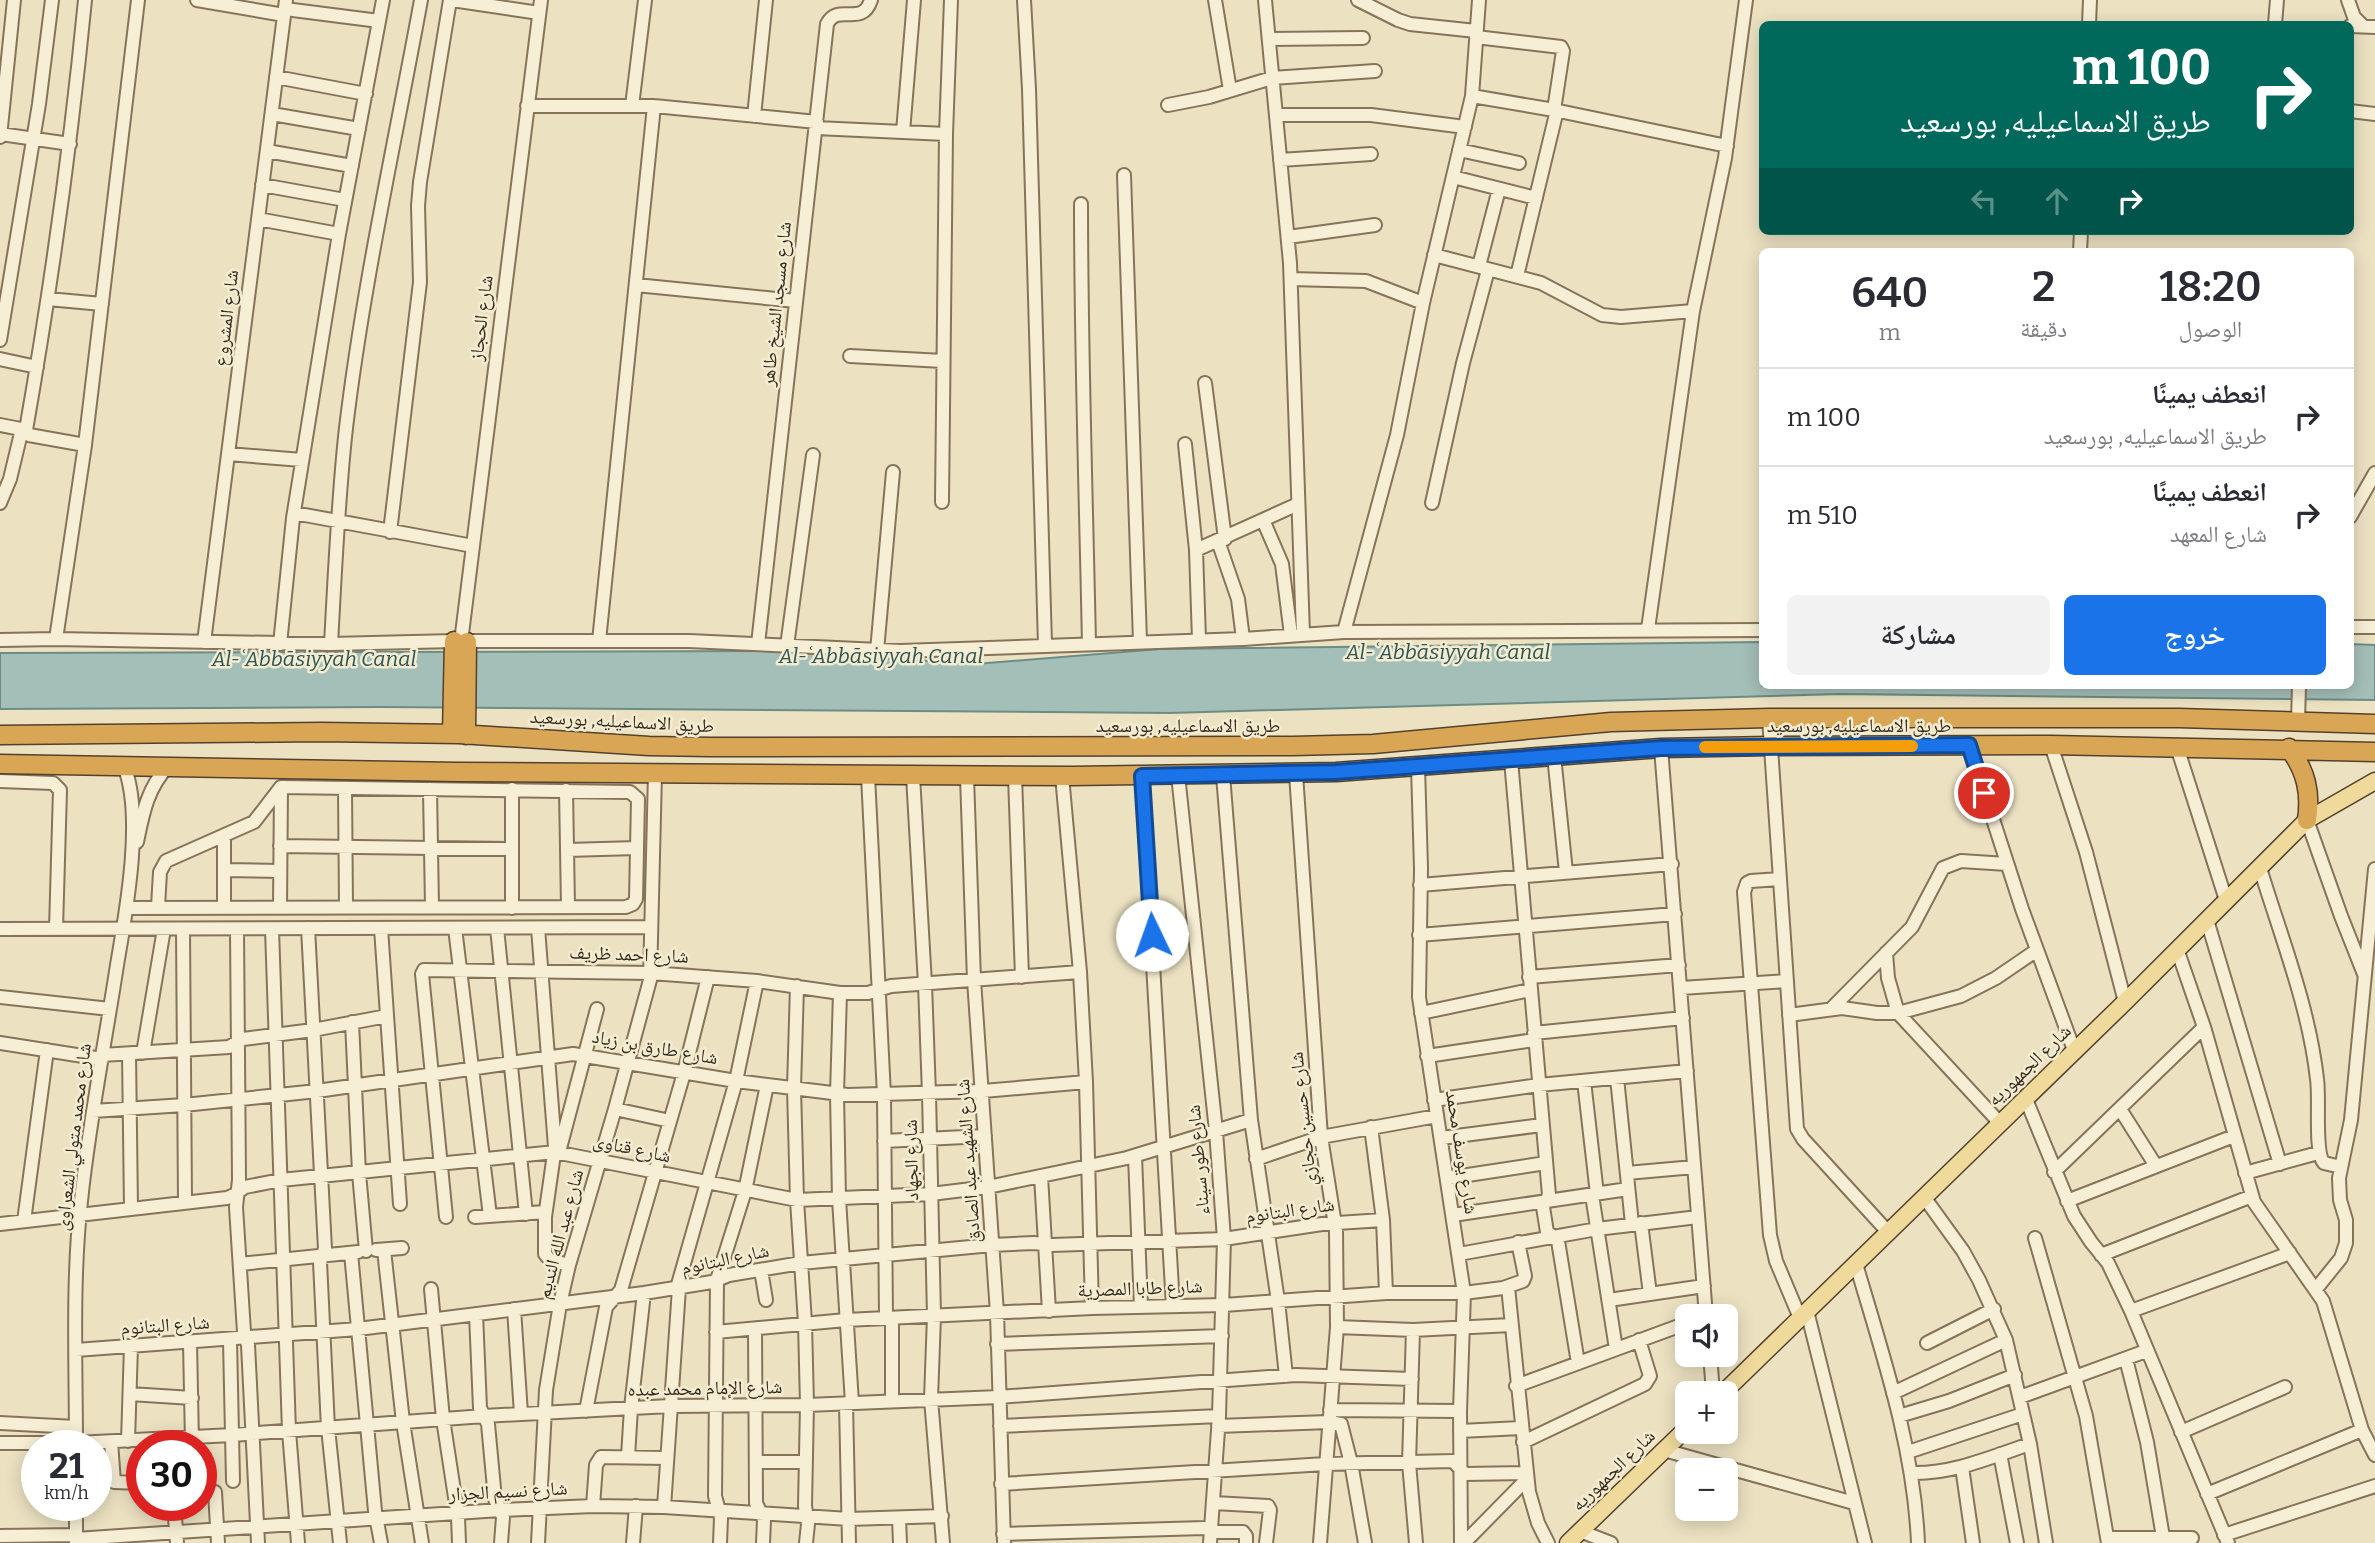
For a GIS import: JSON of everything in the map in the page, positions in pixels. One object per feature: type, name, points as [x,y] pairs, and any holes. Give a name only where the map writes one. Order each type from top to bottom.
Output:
[{"type":"highway","points":[[459,725],[461,643]]},
{"type":"highway","name":"طريق الاسماعيليه, بورسعيد","points":[[1,735],[459,725],[698,747],[1333,746],[1413,741],[1564,725],[1769,718],[2179,718],[2375,724]]},
{"type":"highway","points":[[1022,776],[1037,764],[1036,754],[1030,745]]},
{"type":"highway","name":"طريق الاسماعيليه, بورسعيد","points":[[0,764],[967,777],[1296,774],[1661,748],[1770,746],[2051,745],[2289,748],[2375,752]]},
{"type":"highway","points":[[1067,776],[1067,753],[1074,746]]},
{"type":"highway","points":[[2289,748],[2298,761],[2306,782],[2309,805],[2307,820]]},
{"type":"main road","name":"شارع الجمهوريه","points":[[1735,1381],[2125,1002],[2307,820],[2375,781]]},
{"type":"main road","name":"شارع الجمهوريه","points":[[1574,1537],[1675,1439]]},
{"type":"street","points":[[14,0],[0,136],[70,144]]},
{"type":"street","points":[[0,340],[34,139],[52,0]]},
{"type":"street","points":[[0,503],[24,430],[37,367],[70,144],[85,0]]},
{"type":"street","points":[[56,639],[85,445],[138,0]]},
{"type":"street","points":[[197,0],[285,8],[379,21]]},
{"type":"street","points":[[280,643],[302,460],[339,234],[383,0]]},
{"type":"street","points":[[331,644],[346,427],[362,320],[421,0]]},
{"type":"street","points":[[390,532],[420,282],[420,182],[451,0],[540,7]]},
{"type":"street","points":[[632,106],[645,0]]},
{"type":"street","points":[[754,116],[766,0]]},
{"type":"street","name":"شارع مسجد الشيخ طاهر","points":[[758,644],[829,19],[837,14],[863,13],[868,9],[871,0]]},
{"type":"street","points":[[903,132],[914,0]]},
{"type":"street","points":[[942,502],[946,134],[951,0]]},
{"type":"street","points":[[1024,0],[1030,103],[1045,645]]},
{"type":"street","points":[[1215,0],[1230,90]]},
{"type":"street","points":[[1265,0],[1291,279],[1298,504],[1297,635]]},
{"type":"street","points":[[1358,0],[1398,20],[1410,23],[1562,48],[1555,110],[1517,276]]},
{"type":"street","points":[[1344,632],[1392,454],[1423,303],[1472,96],[1479,0]]},
{"type":"street","points":[[1648,629],[1693,311],[1727,146],[1746,0]]},
{"type":"street","points":[[2089,21],[2090,0]]},
{"type":"street","points":[[2275,21],[2277,0]]},
{"type":"street","points":[[2348,0],[2354,18],[2363,26]]},
{"type":"street","name":"شارع الحجاز","points":[[461,643],[540,7]]},
{"type":"street","name":"شارع المشروع","points":[[204,642],[285,8]]},
{"type":"street","points":[[1269,39],[1363,38]]},
{"type":"street","points":[[1168,105],[1209,97],[1272,78],[1375,71]]},
{"type":"street","points":[[276,77],[366,94]]},
{"type":"street","points":[[1472,96],[1555,110],[1727,146]]},
{"type":"street","points":[[527,106],[654,106],[816,125],[946,134]]},
{"type":"street","points":[[599,641],[654,106]]},
{"type":"street","points":[[2354,111],[2375,114]]},
{"type":"street","points":[[272,114],[359,130]]},
{"type":"street","points":[[1276,115],[1371,115],[1465,127]]},
{"type":"street","points":[[1459,150],[1519,163]]},
{"type":"street","points":[[267,151],[352,166]]},
{"type":"street","points":[[1280,160],[1371,154]]},
{"type":"street","points":[[1124,175],[1140,641]]},
{"type":"street","points":[[1453,177],[1536,198]]},
{"type":"street","points":[[262,185],[345,200]]},
{"type":"street","points":[[1432,503],[1499,188]]},
{"type":"street","points":[[1081,204],[1081,332],[1089,644]]},
{"type":"street","points":[[258,219],[339,234]]},
{"type":"street","points":[[1288,237],[1375,225]]},
{"type":"street","points":[[1434,255],[1541,283],[1602,315],[1621,317],[1693,311]]},
{"type":"street","points":[[1291,279],[1366,281],[1423,303]]},
{"type":"street","points":[[636,285],[796,301]]},
{"type":"street","points":[[48,299],[102,304]]},
{"type":"street","points":[[850,356],[943,361]]},
{"type":"street","points":[[0,359],[37,367]]},
{"type":"street","points":[[1205,383],[1221,540],[1235,589],[1243,639]]},
{"type":"street","points":[[0,425],[24,430],[29,435],[85,445]]},
{"type":"street","points":[[1185,444],[1196,550],[1199,640]]},
{"type":"street","points":[[228,454],[302,460]]},
{"type":"street","points":[[787,646],[813,455]]},
{"type":"street","points":[[877,651],[893,472]]},
{"type":"street","points":[[2354,510],[2375,473]]},
{"type":"street","points":[[1196,550],[1298,504]]},
{"type":"street","points":[[294,513],[473,546]]},
{"type":"street","points":[[1263,520],[1282,564],[1297,635]]},
{"type":"street","points":[[2354,627],[2375,627]]},
{"type":"street","points":[[0,640],[331,644],[599,641],[758,644],[877,651],[1243,639],[1344,632],[1759,629]]},
{"type":"street","points":[[2298,721],[2299,689]]},
{"type":"street","points":[[1769,718],[1796,1122],[1799,1134],[1888,1232]]},
{"type":"street","points":[[1969,745],[2007,864],[2074,1050]]},
{"type":"street","points":[[2051,745],[2086,852],[2125,1002]]},
{"type":"street","points":[[2177,747],[2226,900]]},
{"type":"street","points":[[1661,748],[1705,1304]]},
{"type":"street","points":[[1555,756],[1566,872]]},
{"type":"street","points":[[1511,760],[1549,1195],[1543,1206],[1547,1232],[1558,1241],[1578,1363]]},
{"type":"street","name":"شارع محمد متولي الشعراوى","points":[[124,766],[133,805],[130,877]]},
{"type":"street","name":"شارع محمد متولي الشعراوى","points":[[76,1427],[80,1214],[93,1111],[144,804],[154,784],[168,766]]},
{"type":"street","name":"شارع يوسف محمد","points":[[1418,767],[1421,1013],[1464,1293],[1460,1411],[1462,1543]]},
{"type":"street","name":"شارع عبد الله النديم","points":[[538,1543],[549,1361],[560,1304],[651,973],[655,773]]},
{"type":"street","name":"شارع حسين حجازي","points":[[1296,774],[1321,1137],[1335,1223],[1337,1327],[1320,1543]]},
{"type":"street","name":"شارع طور سيناء","points":[[1178,775],[1216,1131],[1224,1239],[1219,1421],[1210,1537]]},
{"type":"street","points":[[1223,775],[1251,1120],[1278,1301],[1286,1376]]},
{"type":"street","points":[[868,776],[884,1095],[885,1255],[891,1401]]},
{"type":"street","name":"شارع الجهاد","points":[[913,776],[929,1094],[934,1316],[932,1399],[943,1543]]},
{"type":"street","points":[[1022,776],[1022,977]]},
{"type":"street","points":[[1067,776],[1086,1082],[1092,1308]]},
{"type":"street","points":[[1142,776],[1173,1306]]},
{"type":"street","name":"شارع الشهيد عبد الصادق","points":[[967,777],[974,980],[997,1313],[1004,1538]]},
{"type":"street","points":[[0,781],[53,783],[60,790],[56,929]]},
{"type":"street","points":[[279,907],[281,787]]},
{"type":"street","points":[[126,908],[626,907],[636,899],[638,799],[631,792],[281,787],[275,791],[258,819],[166,861],[160,872],[158,907]]},
{"type":"street","points":[[345,788],[346,907]]},
{"type":"street","points":[[430,789],[432,907]]},
{"type":"street","points":[[512,789],[512,908]]},
{"type":"street","points":[[566,790],[568,907]]},
{"type":"street","points":[[2307,820],[2366,978]]},
{"type":"street","points":[[224,836],[224,907]]},
{"type":"street","points":[[280,846],[511,849]]},
{"type":"street","points":[[568,850],[637,848]]},
{"type":"street","points":[[1831,1009],[1917,920],[1943,868],[1961,861],[2007,864]]},
{"type":"street","points":[[1420,884],[1672,864]]},
{"type":"street","points":[[2260,868],[2303,1008],[2315,1057],[2319,1107],[2318,1153],[2324,1163],[2341,1167]]},
{"type":"street","points":[[2316,1289],[2341,1258],[2346,1243],[2346,1220],[2339,1189],[2351,1120],[2375,869]]},
{"type":"street","points":[[224,870],[280,871]]},
{"type":"street","points":[[1780,879],[1751,881],[1745,887],[1770,1235],[1776,1261],[1803,1314],[1865,1543]]},
{"type":"street","points":[[1419,935],[1675,914]]},
{"type":"street","points":[[2207,920],[2280,1164]]},
{"type":"street","points":[[0,929],[651,927]]},
{"type":"street","points":[[308,928],[325,1249],[320,1262],[328,1428],[340,1543]]},
{"type":"street","points":[[381,928],[400,1203]]},
{"type":"street","points":[[455,928],[490,1216]]},
{"type":"street","points":[[497,928],[526,1214]]},
{"type":"street","points":[[538,928],[557,1152]]},
{"type":"street","points":[[143,1053],[164,929]]},
{"type":"street","points":[[183,929],[185,1202]]},
{"type":"street","points":[[237,929],[239,1180],[236,1207],[258,1543]]},
{"type":"street","points":[[272,929],[289,1431],[298,1543]]},
{"type":"street","points":[[2177,949],[2204,1027],[2252,1195],[2260,1213],[2316,1289],[2327,1311],[2362,1430],[2375,1455]]},
{"type":"street","points":[[1789,1015],[1842,1007],[1877,1013],[1898,1013],[1961,996],[1996,978],[2037,950]]},
{"type":"street","points":[[1886,953],[1888,978],[1898,1013],[1999,1122]]},
{"type":"street","points":[[1421,1013],[1529,983],[1679,965]]},
{"type":"street","name":"شارع احمد ظريف","points":[[446,1217],[422,973],[424,971],[651,973],[757,981],[840,993],[868,993],[925,984],[1080,972]]},
{"type":"street","points":[[586,1410],[606,1307],[621,1290],[684,1073],[708,977]]},
{"type":"street","points":[[664,1507],[678,1288],[736,1081],[757,981]]},
{"type":"street","points":[[1681,988],[1787,981]]},
{"type":"street","points":[[797,986],[794,1088],[797,1200],[805,1323],[806,1543]]},
{"type":"street","points":[[840,993],[837,1094],[849,1403],[849,1543]]},
{"type":"street","points":[[0,997],[110,1009]]},
{"type":"street","points":[[569,1265],[546,1257],[545,1212],[557,1152],[597,1009]]},
{"type":"street","points":[[0,1043],[102,1057],[229,1047],[243,1039],[313,1030],[387,1016]]},
{"type":"street","points":[[1427,1056],[1534,1036],[1683,1018]]},
{"type":"street","points":[[352,1022],[359,1173],[366,1251]]},
{"type":"street","points":[[2054,1172],[2204,1027]]},
{"type":"street","points":[[24,1221],[47,1050]]},
{"type":"street","points":[[129,1054],[131,1208]]},
{"type":"street","name":"شارع طارق بن زياد","points":[[93,1111],[184,1105],[317,1091],[510,1062],[585,1054],[684,1073],[837,1094],[929,1094],[1086,1082]]},
{"type":"street","points":[[1434,1100],[1539,1085],[1687,1071]]},
{"type":"street","points":[[1617,1078],[1628,1189],[1650,1294]]},
{"type":"street","points":[[1584,1081],[1597,1229],[1616,1349]]},
{"type":"street","points":[[720,1543],[722,1523],[715,1496],[718,1280],[745,1191],[767,1085]]},
{"type":"street","points":[[2025,1097],[2067,1201],[2082,1229],[2111,1268],[2131,1311],[2226,1539],[2375,1486]]},
{"type":"street","points":[[615,1109],[670,1121]]},
{"type":"street","points":[[2120,1109],[2156,1166]]},
{"type":"street","points":[[1255,1158],[1321,1137],[1437,1116]]},
{"type":"street","name":"شارع قناوى","points":[[0,1224],[227,1198],[249,1185],[557,1152],[797,1200],[931,1194],[988,1187],[1135,1156],[1251,1120]]},
{"type":"street","points":[[1441,1138],[1542,1125]]},
{"type":"street","points":[[1371,1127],[1387,1293]]},
{"type":"street","points":[[884,1141],[985,1136]]},
{"type":"street","points":[[2067,1201],[2234,1136]]},
{"type":"street","points":[[2245,1173],[2318,1153]]},
{"type":"street","points":[[1135,1156],[1141,1307]]},
{"type":"street","points":[[1448,1178],[1546,1163]]},
{"type":"street","points":[[1627,1173],[1694,1167]]},
{"type":"street","points":[[1041,1176],[1048,1311]]},
{"type":"street","points":[[1452,1215],[1628,1189]]},
{"type":"street","points":[[2101,1255],[2252,1195]]},
{"type":"street","points":[[1924,1197],[1963,1251],[1994,1309],[2006,1340],[2020,1397],[2046,1543]]},
{"type":"street","points":[[475,1217],[545,1212]]},
{"type":"street","points":[[1459,1254],[1597,1229],[1698,1217]]},
{"type":"street","name":"شارع البتانوم","points":[[76,1350],[358,1329],[612,1298],[678,1288],[718,1280],[729,1275],[801,1263],[992,1245],[1224,1239],[1335,1223],[1382,1220]]},
{"type":"street","points":[[2035,1238],[2076,1377],[2107,1540],[2164,1541],[2193,1538]]},
{"type":"street","points":[[1518,1242],[1524,1279],[1521,1283],[1508,1287],[1521,1427],[1527,1476],[1538,1523],[1548,1543]]},
{"type":"street","points":[[240,1264],[401,1248]]},
{"type":"street","points":[[384,1250],[403,1422],[422,1543]]},
{"type":"street","points":[[351,1252],[381,1543]]},
{"type":"street","points":[[2131,1311],[2290,1253]]},
{"type":"street","points":[[1856,1264],[1894,1393],[1908,1452],[1918,1543]]},
{"type":"street","points":[[761,1270],[766,1300]]},
{"type":"street","points":[[1609,1300],[1704,1286]]},
{"type":"street","name":"شارع طابا المصرية","points":[[716,1332],[846,1320],[1092,1308],[1224,1305],[1337,1295],[1464,1293],[1508,1287]]},
{"type":"street","points":[[431,1289],[443,1419],[459,1543]]},
{"type":"street","points":[[628,1457],[644,1293]]},
{"type":"street","points":[[514,1309],[521,1414]]},
{"type":"street","points":[[1927,1343],[1994,1309]]},
{"type":"street","points":[[476,1314],[480,1408],[488,1424],[495,1499],[503,1521],[501,1543]]},
{"type":"street","points":[[1337,1327],[1413,1329],[1511,1325]]},
{"type":"street","points":[[1517,1386],[1675,1327]]},
{"type":"street","points":[[755,1329],[756,1503],[765,1524],[764,1543]]},
{"type":"street","points":[[1413,1329],[1409,1463],[1416,1543]]},
{"type":"street","points":[[998,1344],[1222,1336]]},
{"type":"street","points":[[230,1340],[233,1481]]},
{"type":"street","points":[[1523,1442],[1648,1382],[1650,1376],[1639,1340]]},
{"type":"street","points":[[1894,1393],[2006,1340]]},
{"type":"street","points":[[190,1342],[192,1430]]},
{"type":"street","points":[[128,1430],[131,1346]]},
{"type":"street","points":[[2020,1397],[2146,1351]]},
{"type":"street","points":[[2126,1359],[2147,1442],[2164,1541]]},
{"type":"street","points":[[1899,1416],[1949,1401],[2015,1375]]},
{"type":"street","name":"شارع الإمام محمد عبده","points":[[217,1437],[586,1410],[999,1397],[1286,1376],[1412,1379]]},
{"type":"street","points":[[2181,1432],[2285,1387]]},
{"type":"street","points":[[130,1394],[192,1398]]},
{"type":"street","points":[[1000,1426],[1219,1421],[1460,1411]]},
{"type":"street","points":[[1908,1452],[2023,1414]]},
{"type":"street","points":[[1330,1416],[1342,1426],[1365,1543]]},
{"type":"street","points":[[0,1423],[76,1427]]},
{"type":"street","points":[[1460,1430],[1521,1427]]},
{"type":"street","points":[[2207,1494],[2362,1430]]},
{"type":"street","name":"شارع الإمام محمد عبده","points":[[0,1443],[21,1443]]},
{"type":"street","points":[[1912,1473],[1943,1472],[2029,1444]]},
{"type":"street","points":[[1664,1450],[1854,1503]]},
{"type":"street","points":[[2000,1454],[2017,1543]]},
{"type":"street","points":[[112,1455],[114,1482],[126,1482]]},
{"type":"street","points":[[593,1506],[598,1461],[606,1457],[667,1458]]},
{"type":"street","points":[[1001,1484],[1325,1464],[1453,1461],[1466,1474],[1527,1476]]},
{"type":"street","points":[[756,1462],[806,1462]]},
{"type":"street","points":[[1962,1467],[1973,1543]]},
{"type":"street","points":[[1462,1543],[1527,1476]]},
{"type":"street","points":[[1214,1503],[1268,1506],[1270,1510],[1266,1543]]},
{"type":"street","name":"شارع نسيم الجزار","points":[[0,1536],[136,1539],[218,1536],[257,1528],[593,1506],[664,1507],[849,1519],[942,1516]]},
{"type":"street","points":[[633,1543],[636,1506]]},
{"type":"street","points":[[899,1518],[900,1543]]},
{"type":"street","points":[[76,1521],[77,1539]]},
{"type":"street","points":[[1004,1538],[1204,1528],[1210,1537],[1243,1532],[1246,1543]]},
{"type":"street","points":[[1574,1537],[1611,1543]]},
{"type":"street","points":[[538,1543],[547,1543]]},
{"type":"water","name":"Al-ʿAbbāsiyyah Canal","points":[[1759,642],[1759,689],[2354,689],[2354,644],[2375,645],[2375,700],[1840,694],[1170,713],[379,707],[0,709],[0,653],[769,651],[975,664],[1160,649]]},
{"type":"slow traffic","points":[[1705,747],[1912,746]]},
{"type":"route","points":[[1152,935],[1142,776],[1377,770],[1661,748],[1969,745],[1984,793]]}]
